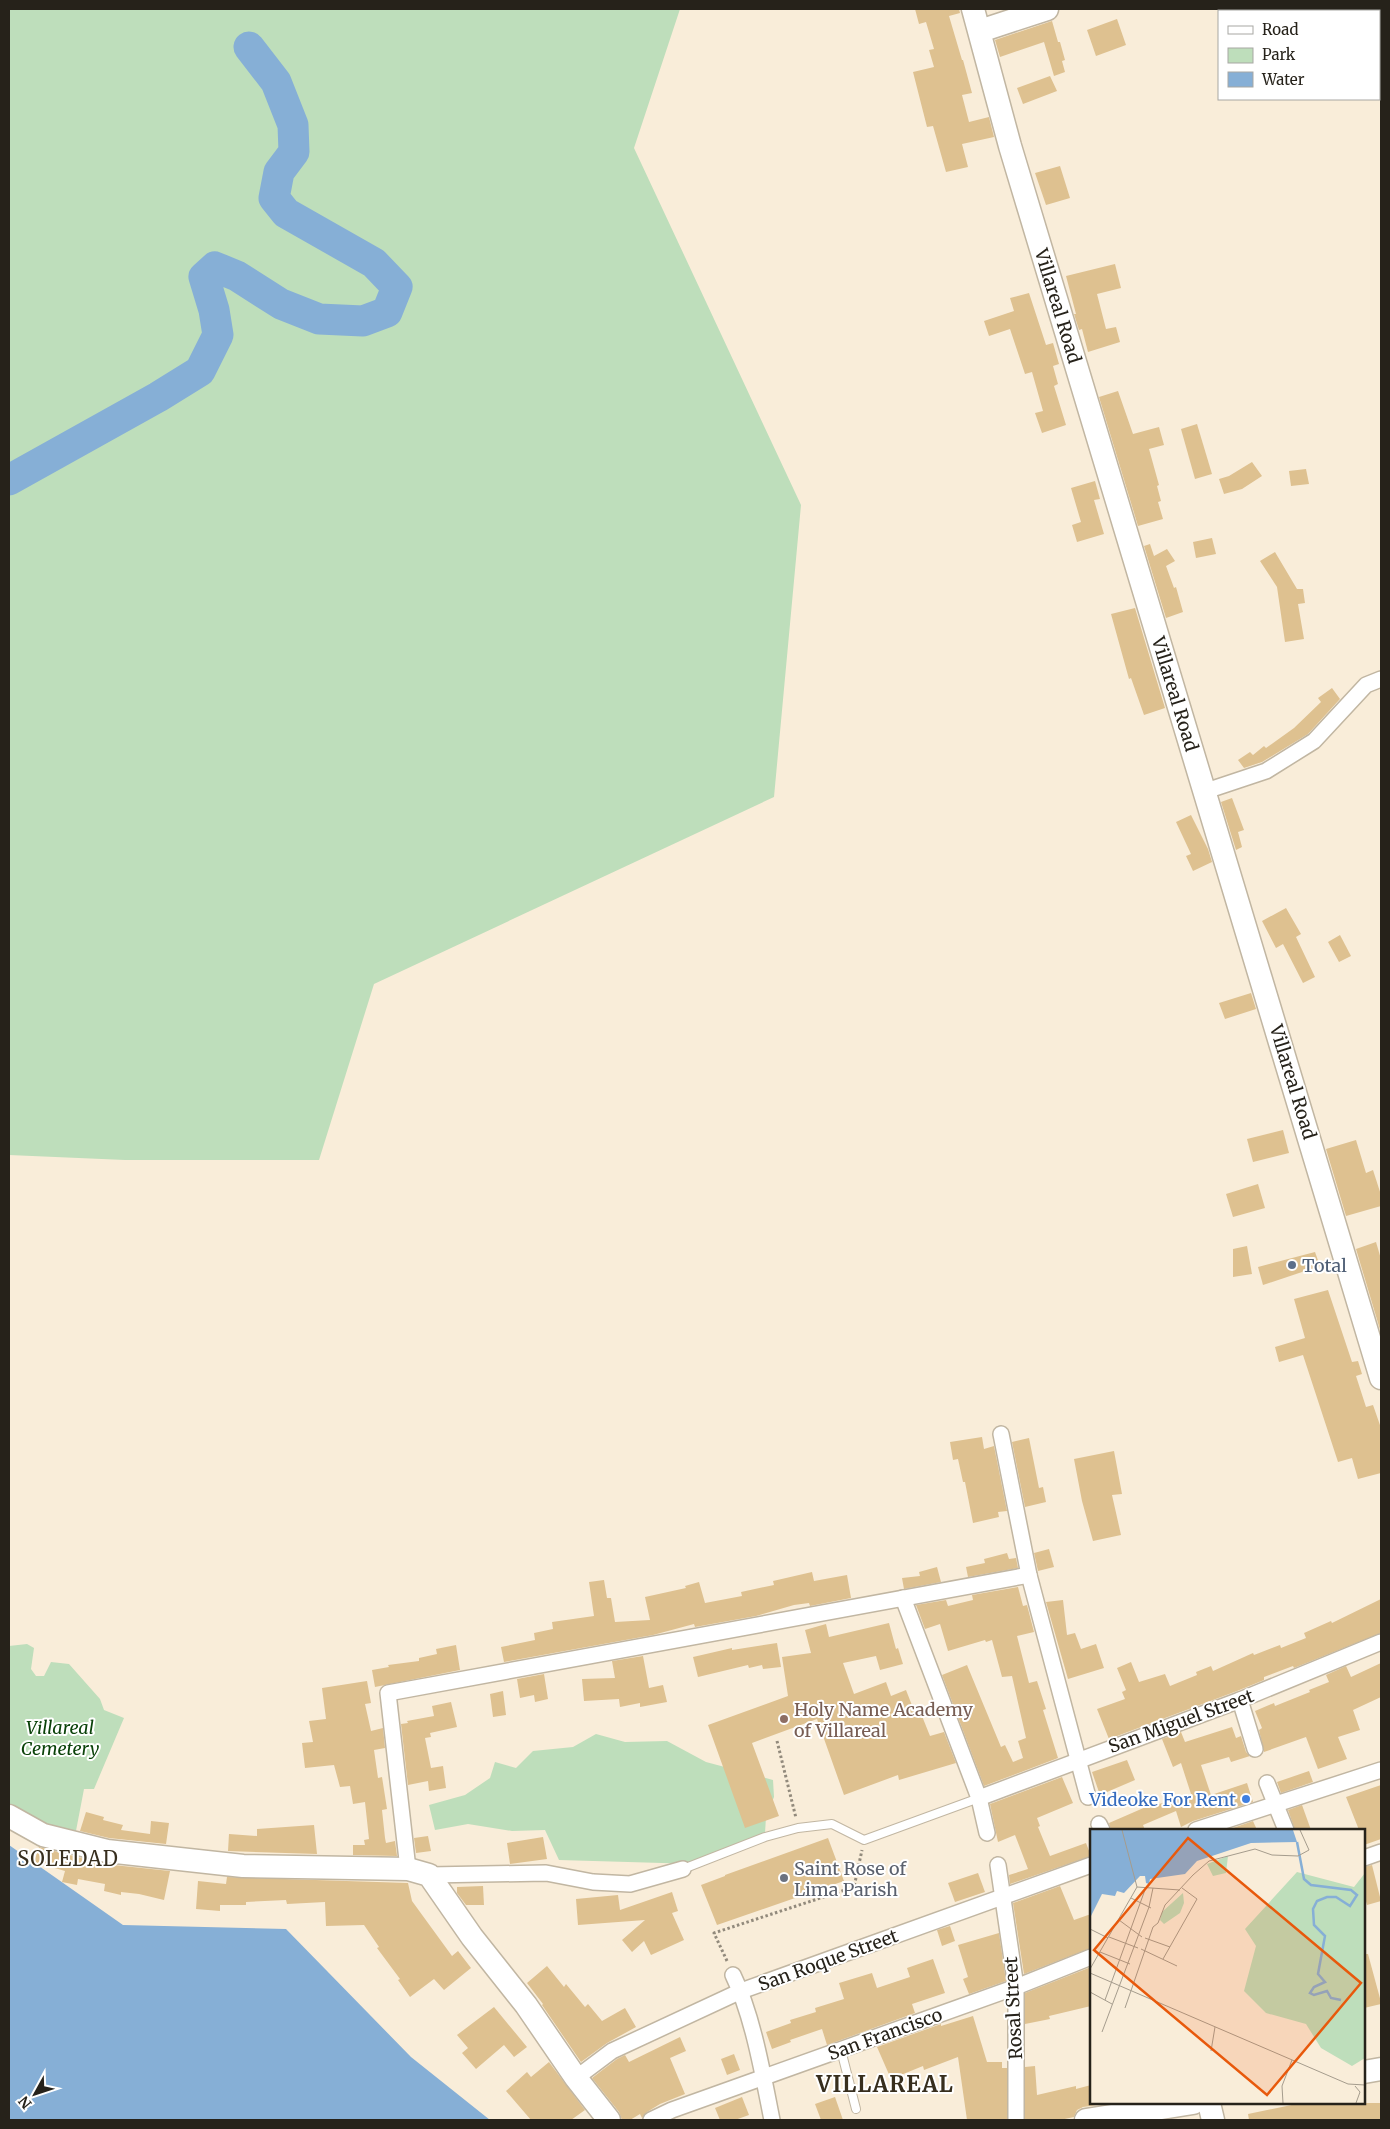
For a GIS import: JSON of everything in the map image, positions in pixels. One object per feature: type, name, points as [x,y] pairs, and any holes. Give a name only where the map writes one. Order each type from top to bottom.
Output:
[{"type":"main road","name":"Villareal Road","points":[[973,9],[1010,146],[1206,791],[1381,1378]]},
{"type":"main road","points":[[980,31],[1047,9]]},
{"type":"main road","points":[[9,1816],[43,1835],[107,1851],[243,1866],[408,1869],[429,1875],[472,1937],[526,2005],[576,2078],[609,2120]]},
{"type":"main road","points":[[1365,2072],[1381,2069]]},
{"type":"main road","points":[[1086,2120],[1187,2104]]},
{"type":"main road","points":[[1209,2104],[1213,2120]]},
{"type":"street","points":[[1206,791],[1266,771],[1314,741],[1366,685],[1381,679]]},
{"type":"street","points":[[1001,1434],[1029,1575],[1088,1796]]},
{"type":"street","points":[[408,1869],[388,1693],[1029,1575]]},
{"type":"street","points":[[903,1598],[979,1798],[987,1833]]},
{"type":"street","name":"San Miguel Street","points":[[979,1798],[1240,1700],[1381,1642]]},
{"type":"street","points":[[1240,1700],[1255,1749]]},
{"type":"street","points":[[1199,1829],[1381,1770]]},
{"type":"street","points":[[1266,1783],[1286,1829]]},
{"type":"street","points":[[1365,1858],[1381,1852]]},
{"type":"street","name":"Rosal Street","points":[[998,1865],[1016,1987],[1016,2120]]},
{"type":"street","name":"San Roque Street","points":[[576,2078],[612,2051],[741,1991],[1090,1865]]},
{"type":"street","points":[[429,1875],[546,1874],[593,1882],[630,1884],[683,1869]]},
{"type":"street","name":"San Francisco","points":[[651,2120],[672,2110],[1016,1987],[1090,1957]]},
{"type":"street","points":[[733,1975],[741,1991],[772,2120]]},
{"type":"lane","points":[[683,1869],[765,1837],[798,1828],[832,1824],[864,1840],[979,1798]]},
{"type":"lane","points":[[841,2050],[856,2109]]},
{"type":"path","points":[[777,1741],[798,1828]]},
{"type":"path","points":[[733,1975],[714,1934],[854,1887],[864,1840]]},
{"type":"green space","points":[[9,9],[680,9],[634,148],[801,505],[774,797],[374,984],[319,1160],[125,1160],[9,1155]]},
{"type":"green space","name":"Villareal Cemetery","points":[[27,1644],[34,1648],[31,1669],[36,1676],[44,1676],[51,1662],[69,1664],[100,1699],[104,1710],[124,1718],[94,1789],[84,1789],[75,1836],[9,1813],[9,1646]]},
{"type":"green space","points":[[596,1734],[625,1742],[667,1741],[706,1762],[773,1780],[774,1797],[766,1817],[765,1833],[697,1864],[559,1860],[545,1830],[512,1831],[468,1824],[435,1830],[429,1805],[465,1795],[490,1778],[495,1762],[516,1768],[533,1751],[573,1747]]},
{"type":"water","points":[[9,1845],[123,1925],[286,1929],[411,2057],[490,2120],[9,2120]]},
{"type":"building","points":[[915,9],[959,9],[960,13],[949,16],[972,93],[962,95],[969,122],[989,117],[994,137],[962,144],[968,167],[946,172],[933,126],[927,127],[913,72],[934,67],[929,50],[934,49],[926,22],[919,24]]},
{"type":"building","points":[[1117,19],[1126,45],[1096,56],[1087,30]]},
{"type":"building","points":[[1052,21],[1065,60],[1062,61],[1065,72],[1054,76],[1044,42],[1000,57],[995,40]]},
{"type":"building","points":[[1050,76],[1057,91],[1023,104],[1017,88]]},
{"type":"building","points":[[1060,166],[1070,198],[1046,205],[1035,173]]},
{"type":"building","points":[[1115,264],[1121,288],[1097,294],[1106,329],[1116,327],[1120,342],[1088,352],[1082,329],[1079,330],[1074,314],[1076,314],[1066,276]]},
{"type":"building","points":[[1029,293],[1046,345],[1053,343],[1059,364],[1053,366],[1058,384],[1054,386],[1066,425],[1042,433],[1035,413],[1043,411],[1032,372],[1025,374],[1010,329],[989,336],[984,321],[1014,311],[1010,298]]},
{"type":"building","points":[[1118,391],[1133,434],[1159,427],[1164,445],[1149,449],[1159,485],[1157,486],[1161,501],[1158,502],[1163,519],[1138,526],[1099,397]]},
{"type":"building","points":[[1197,424],[1212,474],[1195,479],[1181,429]]},
{"type":"building","points":[[1252,462],[1262,476],[1242,489],[1224,494],[1219,479],[1229,476]]},
{"type":"building","points":[[1306,469],[1309,484],[1291,486],[1289,471]]},
{"type":"building","points":[[1095,481],[1100,499],[1094,500],[1104,534],[1077,542],[1072,525],[1081,522],[1071,488]]},
{"type":"building","points":[[1212,538],[1216,554],[1196,558],[1193,542]]},
{"type":"building","points":[[1150,544],[1154,556],[1167,549],[1175,561],[1166,566],[1174,588],[1176,587],[1183,612],[1166,618],[1144,546]]},
{"type":"building","points":[[1275,552],[1297,589],[1303,589],[1305,603],[1298,604],[1304,639],[1285,642],[1277,587],[1260,561]]},
{"type":"building","points":[[1135,608],[1165,708],[1144,715],[1131,678],[1129,679],[1111,614]]},
{"type":"building","points":[[1332,688],[1340,699],[1308,734],[1262,762],[1244,768],[1238,760],[1250,752],[1253,755],[1264,746],[1266,748],[1294,728],[1321,702],[1318,698]]},
{"type":"building","points":[[1232,798],[1244,830],[1238,832],[1242,847],[1236,850],[1221,802]]},
{"type":"building","points":[[1191,815],[1208,849],[1212,862],[1193,871],[1186,856],[1191,854],[1176,822]]},
{"type":"building","points":[[1286,908],[1301,934],[1296,937],[1315,977],[1303,983],[1283,944],[1276,948],[1262,921]]},
{"type":"building","points":[[1340,935],[1351,956],[1339,962],[1328,942]]},
{"type":"building","points":[[1251,993],[1256,1009],[1225,1019],[1219,1003]]},
{"type":"building","points":[[1283,1130],[1289,1153],[1253,1162],[1247,1139]]},
{"type":"building","points":[[1356,1140],[1366,1173],[1373,1170],[1381,1195],[1381,1206],[1346,1216],[1326,1149]]},
{"type":"building","points":[[1258,1184],[1265,1208],[1233,1217],[1226,1194]]},
{"type":"building","points":[[1376,1242],[1381,1259],[1381,1333],[1356,1249]]},
{"type":"building","points":[[1247,1246],[1252,1274],[1233,1277],[1233,1249]]},
{"type":"building","points":[[1315,1252],[1320,1266],[1263,1285],[1258,1267]]},
{"type":"building","points":[[1328,1290],[1352,1362],[1358,1361],[1362,1374],[1356,1376],[1366,1407],[1373,1405],[1381,1428],[1381,1473],[1358,1479],[1352,1458],[1338,1462],[1303,1355],[1279,1362],[1275,1347],[1305,1338],[1294,1299]]},
{"type":"building","points":[[982,1437],[984,1449],[994,1446],[1007,1511],[998,1512],[999,1517],[973,1523],[965,1482],[963,1482],[958,1459],[953,1460],[950,1442]]},
{"type":"building","points":[[1029,1438],[1039,1488],[1043,1487],[1046,1502],[1025,1507],[1012,1442]]},
{"type":"building","points":[[1114,1451],[1122,1494],[1112,1495],[1121,1535],[1093,1541],[1082,1501],[1074,1459]]},
{"type":"building","points":[[1049,1549],[1054,1567],[1038,1571],[1034,1553]]},
{"type":"building","points":[[1007,1553],[1009,1559],[1016,1558],[1018,1568],[968,1577],[966,1567],[985,1563],[984,1559]]},
{"type":"building","points":[[937,1567],[941,1582],[904,1589],[902,1578],[920,1576],[919,1572]]},
{"type":"building","points":[[812,1572],[814,1581],[847,1575],[851,1598],[810,1606],[809,1603],[794,1605],[756,1616],[695,1627],[694,1624],[653,1635],[504,1662],[501,1647],[535,1640],[534,1633],[553,1629],[552,1622],[594,1616],[589,1582],[604,1580],[607,1598],[611,1598],[615,1622],[650,1620],[645,1597],[686,1588],[685,1586],[699,1582],[705,1603],[742,1596],[741,1592],[774,1585],[773,1581]]},
{"type":"building","points":[[1018,1587],[1023,1606],[1027,1605],[1034,1632],[1017,1636],[1029,1683],[1037,1681],[1046,1709],[1043,1710],[1058,1758],[984,1786],[942,1675],[967,1665],[1001,1747],[1005,1745],[1013,1762],[1023,1758],[1018,1741],[1026,1738],[1012,1676],[1002,1677],[992,1640],[986,1642],[985,1640],[948,1651],[940,1624],[925,1629],[916,1605],[946,1600],[948,1606],[973,1600],[972,1595]]},
{"type":"building","points":[[1381,1599],[1381,1633],[1294,1668],[1293,1666],[1264,1677],[1264,1680],[1237,1691],[1109,1739],[1097,1709],[1125,1699],[1122,1692],[1126,1690],[1117,1668],[1131,1662],[1139,1682],[1165,1674],[1170,1686],[1197,1675],[1196,1672],[1211,1666],[1213,1671],[1253,1653],[1254,1655],[1280,1645],[1281,1648],[1306,1638],[1304,1633],[1331,1621],[1332,1623]]},
{"type":"building","points":[[1063,1600],[1067,1635],[1075,1633],[1081,1649],[1096,1644],[1104,1668],[1068,1679],[1046,1602]]},
{"type":"building","points":[[889,1623],[896,1649],[898,1648],[903,1664],[880,1670],[876,1656],[843,1663],[854,1694],[886,1682],[891,1696],[906,1690],[913,1708],[918,1706],[930,1736],[944,1732],[956,1763],[899,1780],[898,1775],[844,1795],[817,1719],[752,1743],[779,1816],[745,1828],[708,1725],[788,1696],[782,1657],[811,1653],[805,1630],[826,1624],[829,1637]]},
{"type":"building","points":[[777,1643],[781,1667],[763,1669],[762,1665],[749,1668],[748,1665],[698,1677],[693,1657],[732,1648],[732,1650]]},
{"type":"building","points":[[456,1645],[460,1670],[375,1687],[372,1670],[389,1667],[388,1665],[419,1661],[419,1658],[437,1654],[436,1649]]},
{"type":"building","points":[[643,1656],[649,1688],[663,1685],[667,1702],[640,1707],[640,1703],[620,1707],[619,1699],[584,1701],[582,1679],[615,1678],[612,1661]]},
{"type":"building","points":[[1381,1663],[1381,1697],[1353,1710],[1360,1730],[1338,1737],[1347,1759],[1318,1769],[1306,1737],[1264,1752],[1259,1730],[1262,1728],[1255,1711],[1274,1703],[1275,1706],[1310,1692],[1309,1690],[1329,1682],[1326,1675],[1346,1666],[1351,1677]]},
{"type":"building","points":[[544,1674],[548,1699],[535,1702],[534,1695],[520,1698],[517,1679]]},
{"type":"building","points":[[367,1681],[371,1703],[365,1704],[371,1731],[383,1728],[385,1748],[374,1750],[378,1778],[382,1777],[387,1809],[382,1810],[385,1838],[386,1843],[395,1841],[397,1856],[353,1855],[353,1845],[365,1845],[364,1840],[369,1839],[365,1802],[353,1804],[350,1786],[340,1787],[334,1765],[305,1768],[302,1743],[313,1742],[309,1721],[326,1719],[322,1688]]},
{"type":"building","points":[[503,1691],[506,1715],[493,1717],[490,1694]]},
{"type":"building","points":[[451,1702],[457,1727],[430,1733],[431,1737],[425,1738],[431,1768],[443,1766],[446,1788],[429,1791],[428,1781],[408,1785],[401,1724],[408,1723],[407,1721],[434,1716],[432,1706]]},
{"type":"building","points":[[1232,1727],[1236,1738],[1241,1736],[1246,1752],[1250,1756],[1231,1762],[1229,1757],[1201,1765],[1211,1795],[1247,1783],[1253,1802],[1193,1821],[1181,1827],[1176,1811],[1143,1825],[1145,1829],[1111,1829],[1109,1823],[1155,1803],[1156,1805],[1191,1794],[1181,1763],[1173,1767],[1162,1739],[1181,1732],[1185,1742]]},
{"type":"building","points":[[1127,1760],[1135,1780],[1100,1795],[1092,1772]]},
{"type":"building","points":[[1309,1771],[1313,1782],[1281,1793],[1277,1782]]},
{"type":"building","points":[[1062,1777],[1073,1803],[1037,1818],[1040,1826],[1038,1827],[1050,1856],[1086,1843],[1090,1856],[1010,1884],[1009,1875],[1028,1869],[1015,1835],[998,1842],[990,1804]]},
{"type":"building","points":[[1381,1785],[1381,1839],[1365,1845],[1365,1829],[1359,1829],[1346,1797]]},
{"type":"building","points":[[1302,1805],[1311,1829],[1295,1829],[1288,1810]]},
{"type":"building","points":[[86,1812],[104,1817],[103,1820],[123,1825],[121,1830],[150,1834],[151,1821],[169,1823],[166,1844],[109,1838],[80,1831]]},
{"type":"building","points":[[1253,1821],[1257,1829],[1234,1829]]},
{"type":"building","points":[[314,1825],[317,1854],[228,1851],[229,1834],[257,1836],[257,1829]]},
{"type":"building","points":[[428,1836],[431,1851],[416,1853],[414,1838]]},
{"type":"building","points":[[543,1837],[547,1859],[510,1864],[507,1843]]},
{"type":"building","name":"Saint Rose of Lima Parish","points":[[828,1838],[844,1881],[717,1925],[701,1885]]},
{"type":"building","points":[[39,1847],[104,1864],[170,1871],[164,1900],[139,1894],[121,1892],[121,1895],[104,1891],[105,1884],[78,1879],[77,1885],[62,1882],[65,1871],[34,1862]]},
{"type":"building","points":[[1372,1865],[1381,1901],[1367,1905],[1365,1898],[1365,1867]]},
{"type":"building","points":[[978,1873],[985,1892],[955,1902],[948,1883]]},
{"type":"building","points":[[227,1877],[408,1883],[412,1901],[452,1956],[458,1951],[471,1968],[444,1990],[434,1979],[410,1997],[364,1925],[326,1926],[325,1902],[287,1904],[286,1900],[246,1902],[246,1905],[220,1905],[220,1911],[196,1909],[198,1881],[226,1884]]},
{"type":"building","points":[[483,1886],[484,1905],[466,1905],[457,1893],[457,1887]]},
{"type":"building","points":[[1060,1886],[1074,1920],[1090,1914],[1090,1948],[1024,1974],[1013,1903]]},
{"type":"building","points":[[672,1892],[678,1911],[672,1913],[684,1940],[651,1955],[644,1941],[632,1952],[622,1940],[645,1920],[578,1925],[576,1899],[618,1895],[620,1910]]},
{"type":"building","points":[[950,1926],[955,1941],[942,1946],[937,1930]]},
{"type":"building","points":[[999,1933],[1006,1981],[969,1994],[963,1979],[968,1977],[958,1945]]},
{"type":"building","points":[[1365,1954],[1368,1954],[1381,2004],[1365,2008]]},
{"type":"building","points":[[933,1959],[945,1993],[912,2004],[915,2013],[827,2045],[822,2029],[790,2040],[791,2042],[772,2049],[766,2032],[791,2023],[790,2020],[816,2012],[815,2008],[844,1999],[839,1983],[872,1973],[877,1988],[910,1977],[907,1968]]},
{"type":"building","points":[[547,1966],[564,1987],[566,1984],[585,2007],[588,2004],[602,2021],[625,2008],[636,2027],[607,2043],[581,2062],[527,1983]]},
{"type":"building","points":[[1090,1967],[1090,2006],[1049,2016],[1050,2019],[1025,2024],[1025,1993]]},
{"type":"building","points":[[494,2007],[527,2047],[514,2057],[504,2045],[476,2069],[462,2053],[468,2048],[457,2035]]},
{"type":"building","points":[[973,2016],[987,2062],[1002,2062],[1002,2068],[1007,2068],[1007,2120],[967,2120],[958,2057],[924,2070],[923,2066],[891,2079],[877,2047],[941,2024],[941,2026]]},
{"type":"building","points":[[680,2037],[686,2051],[670,2058],[685,2094],[660,2104],[647,2112],[642,2118],[640,2114],[630,2120],[622,2120],[619,2112],[592,2078],[625,2055],[629,2062]]},
{"type":"building","points":[[734,2054],[740,2070],[727,2075],[721,2059]]},
{"type":"building","points":[[549,2062],[585,2110],[571,2120],[531,2120],[506,2091],[527,2072],[531,2077]]},
{"type":"building","points":[[1035,2066],[1037,2095],[1076,2086],[1076,2089],[1090,2085],[1090,2104],[1104,2104],[1083,2107],[1077,2110],[1074,2117],[1060,2120],[1025,2120],[1025,2067]]},
{"type":"building","points":[[742,2097],[749,2115],[735,2120],[720,2120],[715,2108]]},
{"type":"building","points":[[835,2097],[843,2120],[821,2120],[815,2104]]},
{"type":"building","points":[[1381,2103],[1381,2120],[1249,2120],[1248,2114],[1296,2104]]},
{"type":"waterway","points":[[9,480],[158,397],[200,371],[218,335],[214,310],[204,277],[215,267],[237,276],[281,304],[319,319],[363,321],[387,312],[397,287],[374,263],[286,213],[274,198],[279,172],[294,152],[293,125],[276,82],[249,47]]},
{"type":"place","name":"Total","points":[[1292,1265]]},
{"type":"place","name":"Holy Name Academy of Villareal","points":[[784,1719]]},
{"type":"place","name":"Videoke For Rent","points":[[1246,1799]]},
{"type":"place","name":"Saint Rose of Lima Parish","points":[[784,1878]]},
{"type":"district","name":"SOLEDAD","points":[[68,1858]]},
{"type":"district","name":"VILLAREAL","points":[[885,2084]]}]
